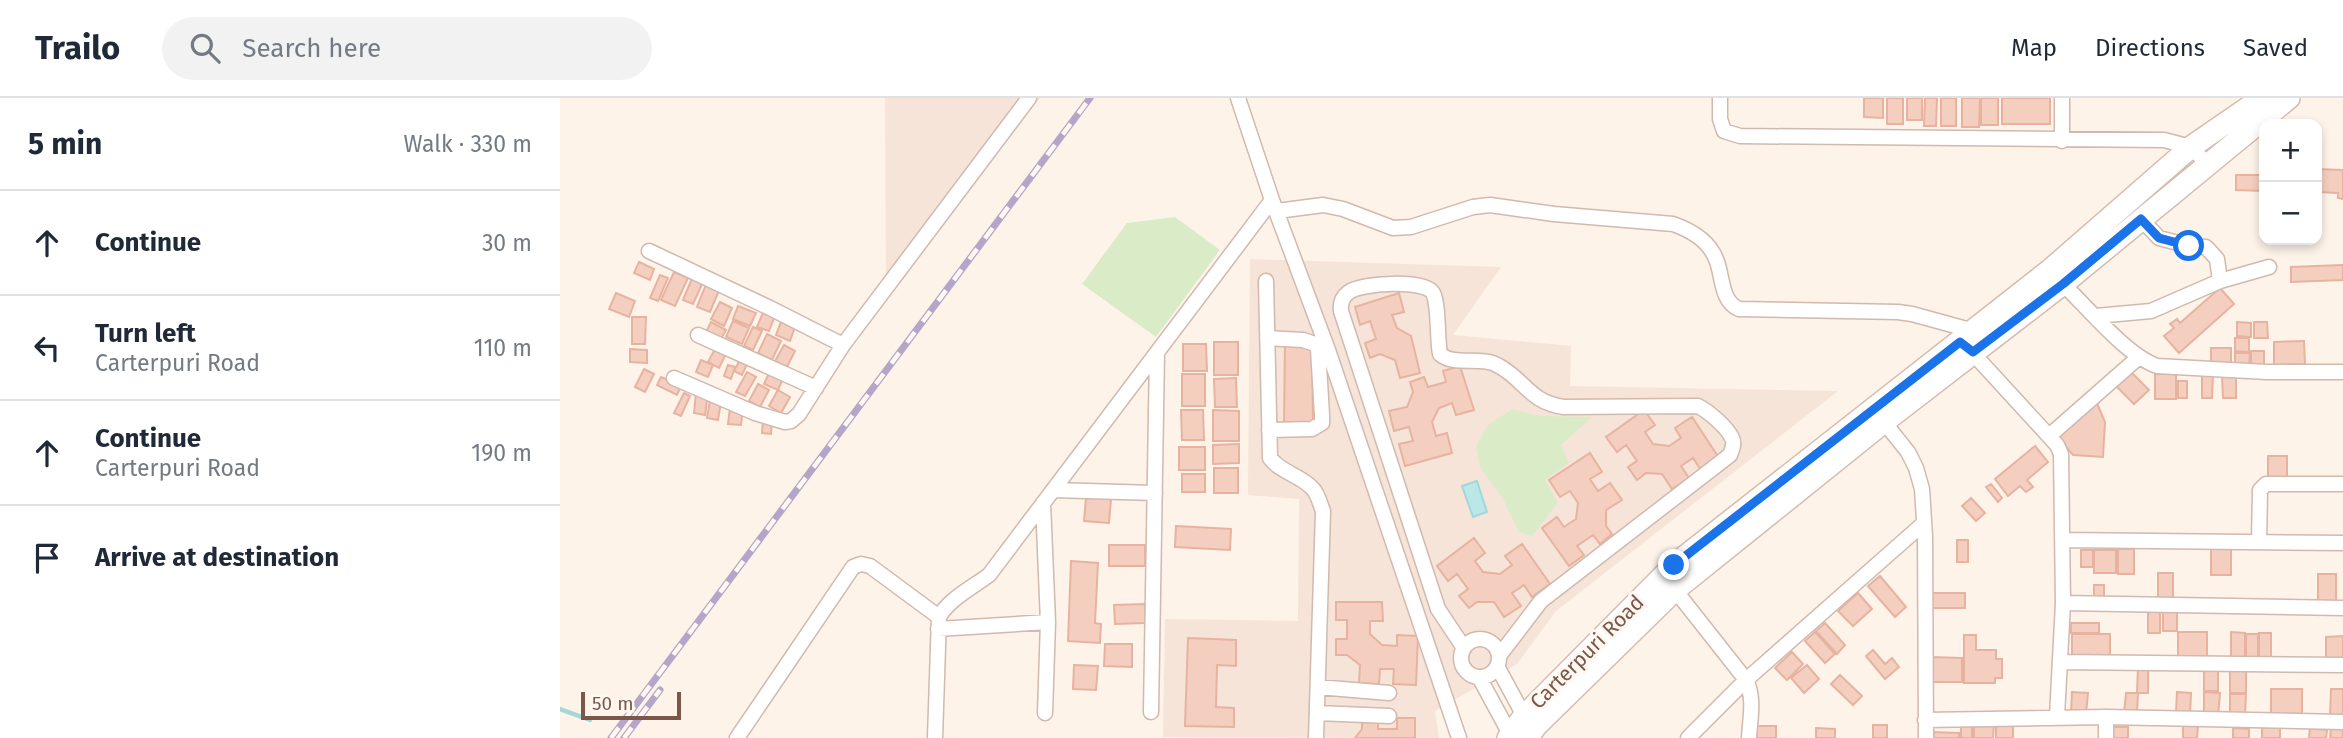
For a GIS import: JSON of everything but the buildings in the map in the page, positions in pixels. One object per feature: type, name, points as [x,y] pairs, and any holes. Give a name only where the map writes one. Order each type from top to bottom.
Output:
[{"type":"main road","name":"Carterpuri Road","points":[[1520,732],[1675,590],[1884,422],[1969,341],[2191,147],[2262,98]]},
{"type":"main road","name":"Carterpuri Road","points":[[1520,732],[1674,565],[1969,341],[2063,284],[2289,98]]},
{"type":"street","points":[[674,378],[755,413],[785,422],[792,421],[843,345],[1029,98]]},
{"type":"street","points":[[1238,98],[1333,363],[1457,736]]},
{"type":"street","points":[[1720,98],[1720,119],[1724,131],[1740,136],[2164,140],[2191,147],[2207,164]]},
{"type":"street","points":[[2062,141],[2063,98]]},
{"type":"street","points":[[1275,205],[1324,205],[1343,209],[1393,228],[1411,227],[1473,207],[1490,205],[1554,214],[1673,224],[1687,229],[1706,243],[1716,258],[1727,299],[1739,309],[1898,312],[1924,317],[1969,341],[2057,445],[2061,454],[2063,603],[2057,716]]},
{"type":"street","points":[[935,738],[939,623],[944,609],[989,575],[1157,353],[1275,205]]},
{"type":"street","points":[[2141,219],[2159,238],[2189,246],[2206,247],[2217,259],[2220,281]]},
{"type":"street","points":[[649,251],[843,345]]},
{"type":"street","points":[[2096,316],[2151,311],[2220,281],[2269,267]]},
{"type":"street","points":[[1266,281],[1270,458],[1276,466],[1304,481],[1315,491],[1323,510],[1316,738]]},
{"type":"street","points":[[1464,648],[1438,609],[1341,311],[1340,303],[1347,293],[1356,288],[1406,283],[1423,286],[1433,292],[1440,354],[1446,359],[1488,361],[1500,366],[1539,400],[1564,407],[1698,406],[1709,412],[1733,438],[1730,455],[1541,601],[1489,674],[1479,677]]},
{"type":"street","points":[[2063,284],[2139,357],[2157,366],[2267,372],[2343,372]]},
{"type":"street","points":[[698,335],[816,388]]},
{"type":"street","points":[[1267,338],[1303,340],[1315,344],[1318,349],[1322,415],[1322,423],[1312,429],[1269,430]]},
{"type":"street","points":[[1151,712],[1157,353]]},
{"type":"street","points":[[2049,436],[2139,357]]},
{"type":"street","points":[[1884,422],[1908,452],[1922,489],[1926,738]]},
{"type":"street","points":[[2259,542],[2262,486],[2343,484]]},
{"type":"street","points":[[1053,490],[1155,493]]},
{"type":"street","points":[[1043,503],[1048,622],[1045,713]]},
{"type":"street","points":[[1688,738],[1746,680],[1924,523]]},
{"type":"street","points":[[2063,540],[2343,543]]},
{"type":"street","points":[[737,738],[853,567],[861,564],[870,566],[939,623],[1048,622]]},
{"type":"street","points":[[1675,590],[1746,680],[1752,697],[1749,738]]},
{"type":"street","points":[[2063,603],[2343,608]]},
{"type":"street","points":[[1484,640],[1494,646],[1520,732],[1479,677],[1465,669],[1461,659],[1464,648],[1473,641],[1484,640]]},
{"type":"street","points":[[2061,662],[2343,664]]},
{"type":"street","points":[[1318,687],[1389,692]]},
{"type":"street","points":[[1317,713],[1389,716]]},
{"type":"street","points":[[1925,720],[2106,716],[2343,722]]},
{"type":"street","points":[[2106,716],[2106,738]]},
{"type":"shaded area","points":[[885,98],[1040,98],[886,300]]},
{"type":"shaded area","points":[[1250,259],[1501,267],[1453,335],[1571,346],[1570,386],[1838,391],[1556,611],[1517,664],[1435,711],[1439,738],[1163,737],[1165,619],[1298,621],[1299,499],[1248,495]]},
{"type":"green space","points":[[1175,217],[1220,250],[1156,337],[1082,284],[1127,223]]},
{"type":"green space","points":[[1512,409],[1539,416],[1592,417],[1561,445],[1569,463],[1545,480],[1558,503],[1532,536],[1519,532],[1503,499],[1480,467],[1476,447],[1487,426]]},
{"type":"water","points":[[1477,481],[1487,512],[1473,517],[1462,486]]},
{"type":"waterway","points":[[560,709],[590,720]]},
{"type":"railway","points":[[611,738],[1090,98]]},
{"type":"railway","points":[[624,738],[660,690]]},
{"type":"route","points":[[1674,565],[1960,342],[1973,352],[2063,284],[2141,219],[2159,238],[2189,246]]}]
